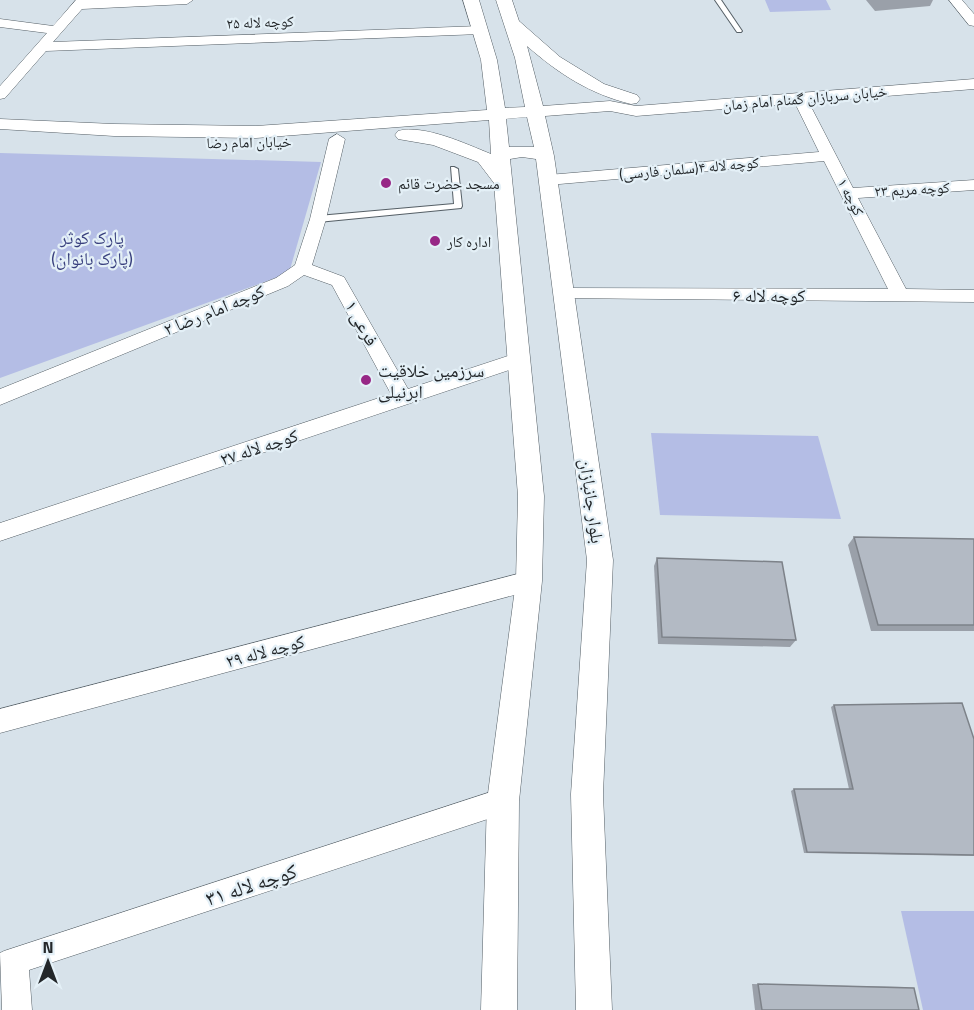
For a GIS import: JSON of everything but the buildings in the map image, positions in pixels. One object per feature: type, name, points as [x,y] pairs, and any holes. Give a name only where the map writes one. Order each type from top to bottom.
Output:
[{"type":"street","points":[[0,94],[81,2],[187,0]]},
{"type":"street","name":"بلوار جانبازان","points":[[471,0],[480,30],[506,59],[536,119],[547,168],[600,560],[587,794],[594,1010]]},
{"type":"street","name":"بلوار جانبازان","points":[[499,1010],[503,801],[530,581],[531,496],[497,122],[506,59],[514,25],[504,0]]},
{"type":"street","points":[[955,0],[974,22]]},
{"type":"street","points":[[0,23],[56,30]]},
{"type":"street","points":[[514,25],[575,77],[596,88],[619,97],[669,103],[681,108]]},
{"type":"street","name":"کوچه لاله ۲۵","points":[[41,47],[480,30]]},
{"type":"street","name":"خیابان سربازان گمنام امام زمان","points":[[497,122],[536,119],[618,120],[636,111],[974,84]]},
{"type":"street","name":"کوچه ۱","points":[[800,99],[900,295]]},
{"type":"street","name":"خیابان امام رضا","points":[[0,124],[255,138],[337,139],[404,135],[497,122]]},
{"type":"street","name":"خیابان امام رضا","points":[[0,136],[111,142],[255,138],[497,122]]},
{"type":"street","points":[[404,135],[437,140],[485,158],[501,169],[512,151],[527,151],[547,168]]},
{"type":"street","points":[[302,268],[318,219],[337,139]]},
{"type":"street","name":"کوچه لاله ۴(سلمان فارسی)","points":[[547,168],[830,156]]},
{"type":"street","name":"کوچه مریم ۲۳","points":[[849,193],[974,185]]},
{"type":"street","name":"کوچه امام رضا ۲","points":[[0,398],[282,282],[302,268]]},
{"type":"street","name":"فرعی ۱","points":[[302,268],[338,281],[404,399]]},
{"type":"street","name":"کوچه لاله ۶","points":[[563,294],[974,296]]},
{"type":"street","name":"کوچه لاله ۲۷","points":[[0,532],[518,360]]},
{"type":"street","name":"کوچه لاله ۲۹","points":[[0,721],[530,581]]},
{"type":"street","name":"کوچه لاله ۳۱","points":[[7,965],[503,801]]},
{"type":"street","points":[[7,965],[18,1010]]},
{"type":"lane","points":[[718,0],[739,31]]},
{"type":"lane","points":[[318,219],[458,206],[454,169]]},
{"type":"green space","points":[[765,0],[826,0],[831,10],[770,12]]},
{"type":"green space","name":"پارک کوثر (پارک بانوان)","points":[[0,153],[321,162],[289,273],[0,378]]},
{"type":"green space","points":[[651,433],[818,436],[841,519],[660,515]]},
{"type":"green space","points":[[901,911],[974,911],[974,1010],[923,1010]]},
{"type":"place","name":"مسجد حضرت قائم","points":[[386,183]]},
{"type":"place","name":"اداره کار","points":[[435,241]]},
{"type":"place","name":"سرزمین خلاقیت ابرنیلی","points":[[366,380]]}]
